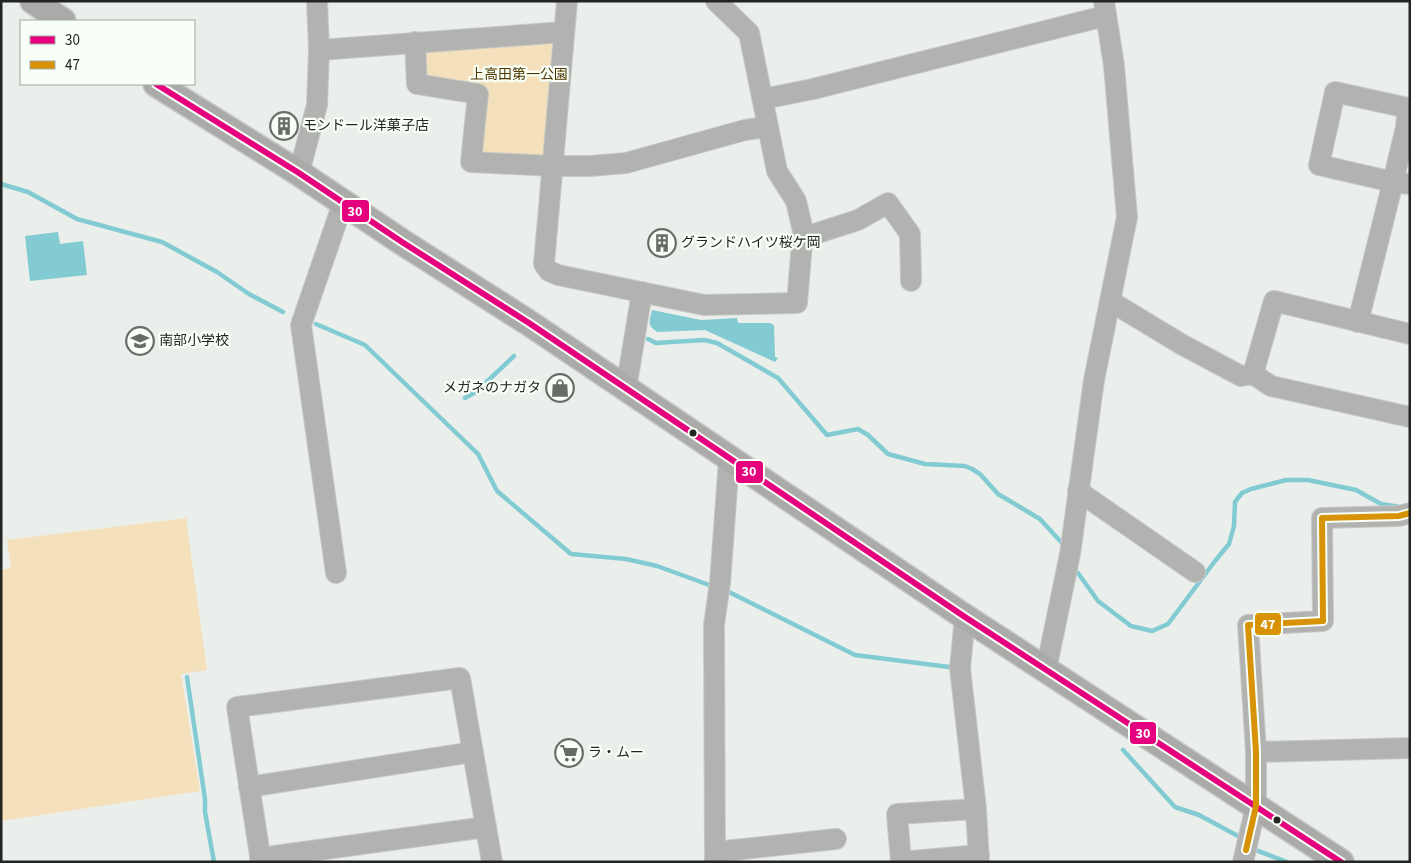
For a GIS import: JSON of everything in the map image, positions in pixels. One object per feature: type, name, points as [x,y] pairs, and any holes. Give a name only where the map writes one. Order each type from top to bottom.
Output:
[{"type":"main road","points":[[36,2],[62,20]]},
{"type":"main road","points":[[158,85],[299,173],[529,324],[965,617],[1341,862]]},
{"type":"street","points":[[299,173],[317,105],[319,50],[317,1]]},
{"type":"street","points":[[567,1],[544,264],[549,271],[558,275],[704,305],[797,303],[803,231],[796,201],[777,170],[749,33],[716,1]]},
{"type":"street","points":[[763,99],[813,90],[1105,9],[1116,84],[1126,217],[1094,380],[1070,554],[1046,670]]},
{"type":"street","points":[[319,50],[564,32]]},
{"type":"street","points":[[415,42],[417,84],[478,94],[472,162],[552,166],[626,163],[745,130],[767,127]]},
{"type":"street","points":[[1358,322],[1401,183],[1408,108],[1335,92],[1319,165],[1401,183]]},
{"type":"street","points":[[336,573],[301,325],[344,203]]},
{"type":"street","points":[[802,238],[858,220],[888,203],[910,234],[911,281]]},
{"type":"street","points":[[626,389],[642,292]]},
{"type":"street","points":[[1110,301],[1181,344],[1241,376],[1253,374],[1271,386],[1410,417]]},
{"type":"street","points":[[1253,374],[1274,301],[1410,334]]},
{"type":"street","points":[[730,460],[720,583],[714,625],[715,857],[836,839]]},
{"type":"street","points":[[1078,491],[1195,572]]},
{"type":"street","points":[[1243,862],[1256,806],[1256,752],[1248,624],[1323,621],[1322,518],[1399,516],[1410,513]]},
{"type":"street","points":[[965,617],[960,668],[976,809],[979,858],[901,862],[897,814],[976,809]]},
{"type":"street","points":[[486,827],[260,860],[236,707],[460,678],[473,752],[486,827],[492,862]]},
{"type":"street","points":[[1256,752],[1410,748]]},
{"type":"street","points":[[249,787],[473,752]]},
{"type":"green space","name":"上高田第一公園","points":[[555,39],[545,160],[480,157],[487,88],[424,80],[423,46]]},
{"type":"green space","points":[[186,518],[207,670],[181,674],[200,791],[1,821],[1,570],[11,568],[7,540]]},
{"type":"water","points":[[58,232],[60,244],[83,241],[87,275],[30,281],[25,236]]},
{"type":"water","points":[[652,310],[701,320],[737,318],[738,323],[770,323],[774,325],[775,357],[778,358],[775,362],[705,330],[657,332],[650,325]]},
{"type":"waterway","points":[[1,184],[28,192],[77,219],[162,242],[217,272],[249,294],[283,312]]},
{"type":"waterway","points":[[316,324],[365,345],[478,454],[497,491],[571,554],[626,559],[657,566],[712,586]]},
{"type":"waterway","points":[[648,339],[656,343],[704,340],[717,343],[778,378],[827,435],[858,429],[868,435],[888,454],[925,464],[965,466],[972,469],[980,474],[998,494],[1040,519],[1061,542]]},
{"type":"waterway","points":[[465,398],[476,392],[514,356]]},
{"type":"waterway","points":[[1078,573],[1098,601],[1131,626],[1152,631],[1168,624],[1229,544],[1234,526],[1235,502],[1242,493],[1286,480],[1308,480],[1356,490],[1381,504],[1400,507]]},
{"type":"waterway","points":[[727,591],[855,655],[949,667]]},
{"type":"waterway","points":[[187,677],[205,799],[205,812],[214,862]]},
{"type":"waterway","points":[[1123,750],[1175,807],[1199,815],[1238,836]]},
{"type":"waterway","points":[[1253,849],[1287,862]]},
{"type":"transit line","name":"30","points":[[158,85],[299,173],[402,242],[529,323],[965,617],[1341,862]]},
{"type":"transit line","name":"47","points":[[1246,850],[1256,806],[1256,752],[1248,625],[1323,621],[1322,518],[1399,516],[1410,513]]},
{"type":"place","name":"モンドール洋菓子店","points":[[284,126]]},
{"type":"place","name":"グランドハイツ桜ケ岡","points":[[662,243]]},
{"type":"place","name":"南部小学校","points":[[140,341]]},
{"type":"place","name":"メガネのナガタ","points":[[560,388]]},
{"type":"place","name":"ラ・ムー","points":[[569,753]]}]
